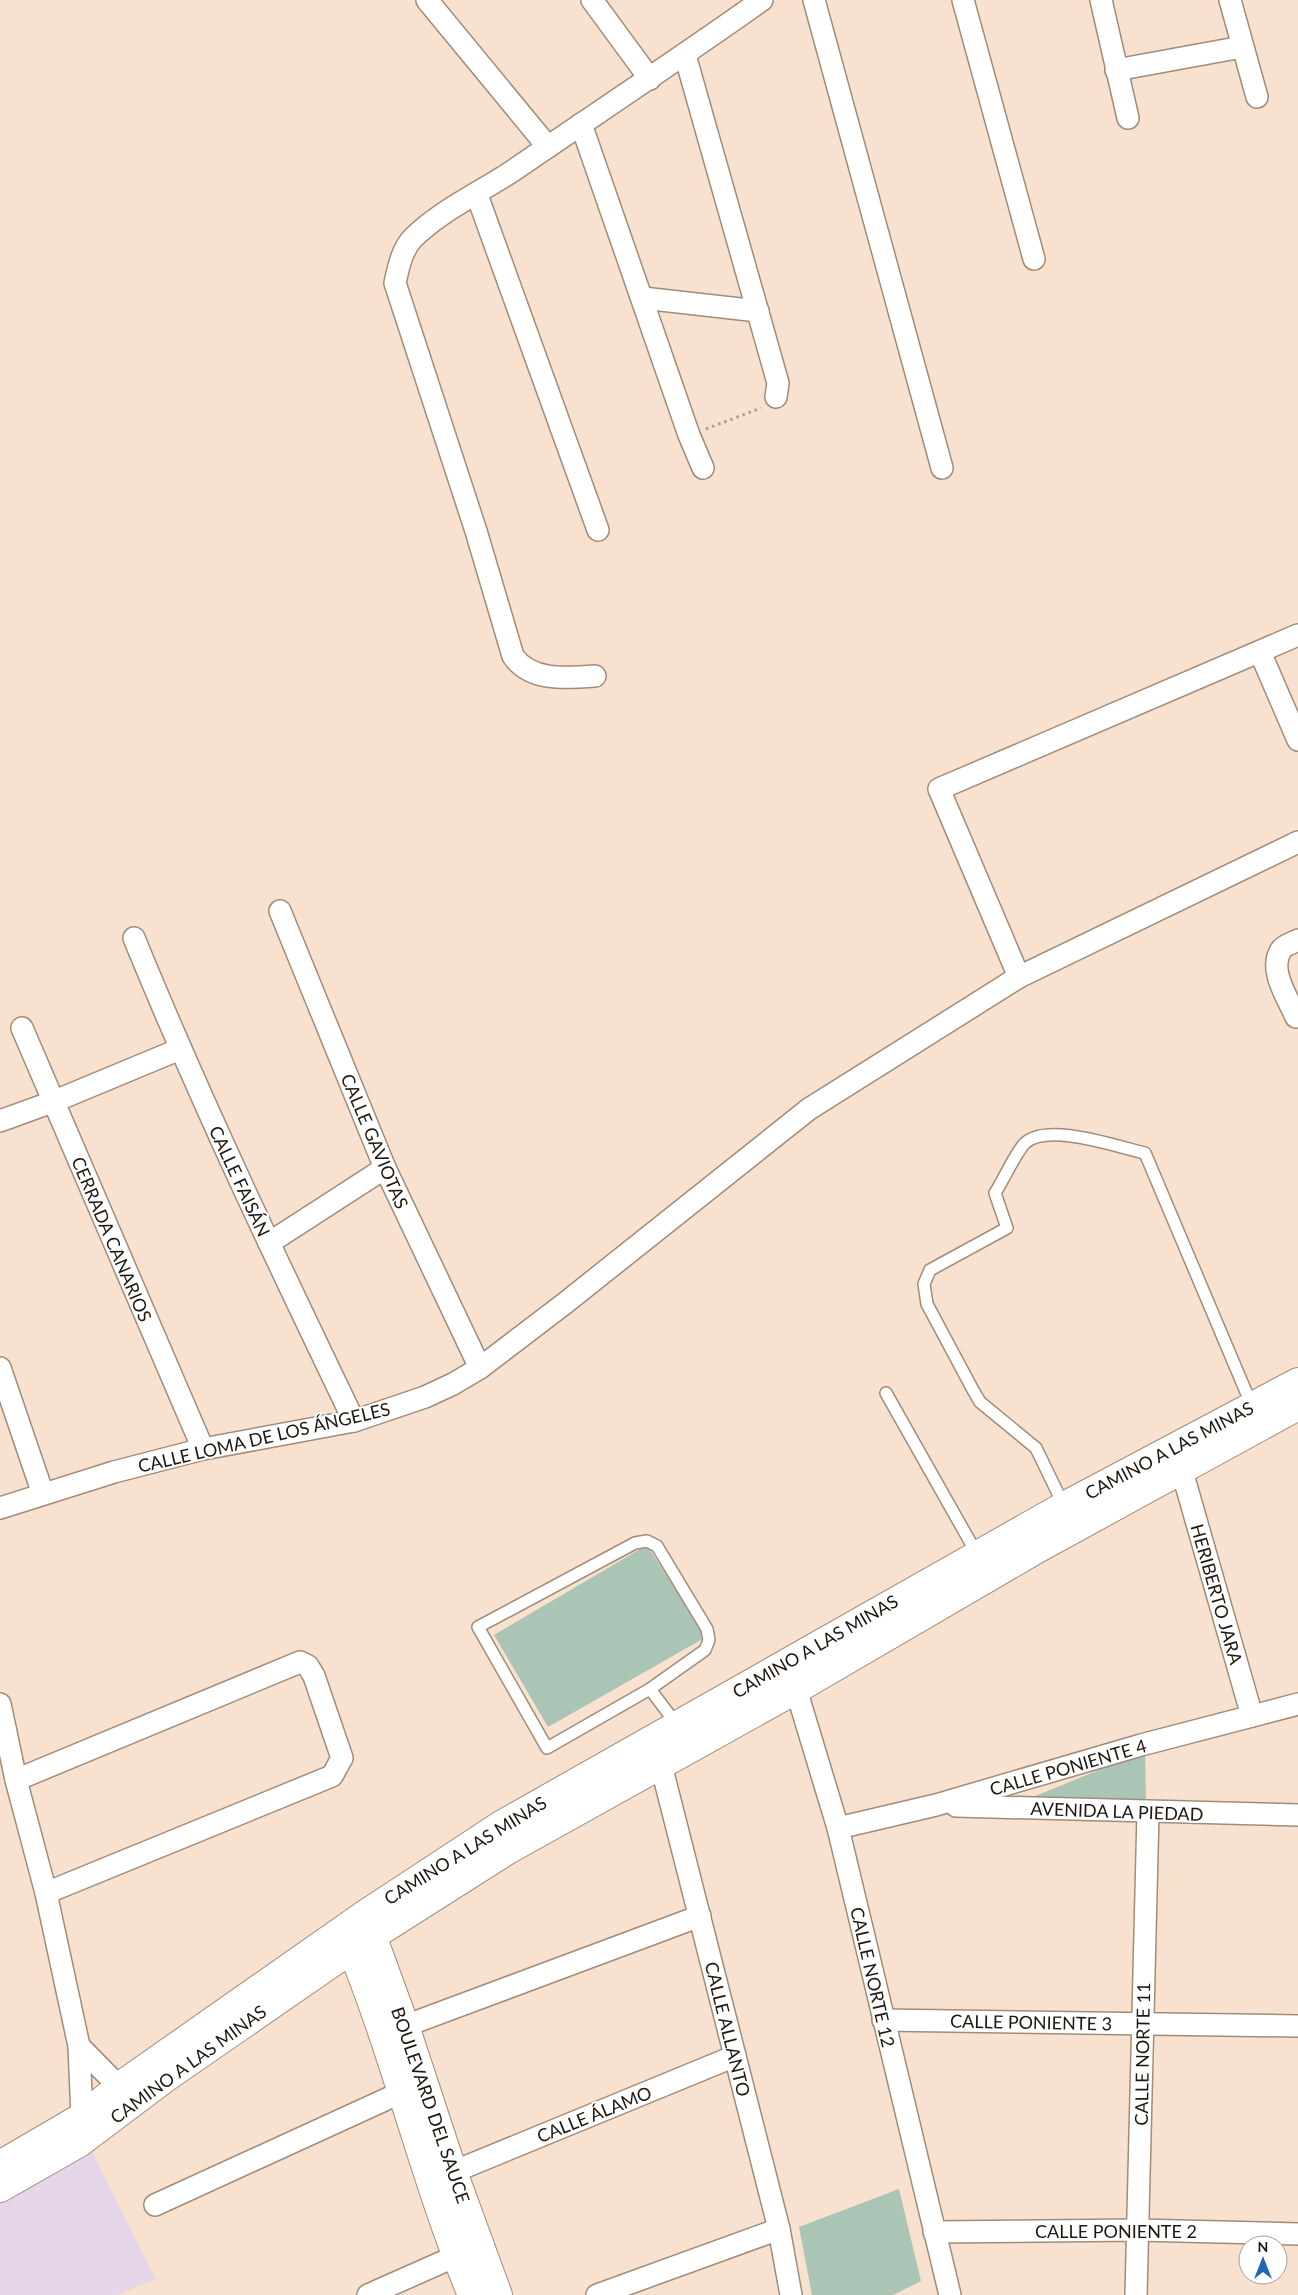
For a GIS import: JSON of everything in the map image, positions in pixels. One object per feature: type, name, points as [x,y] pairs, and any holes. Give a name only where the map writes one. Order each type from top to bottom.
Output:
[{"type":"street","points":[[427,0],[548,147]]},
{"type":"street","points":[[592,0],[650,79]]},
{"type":"street","points":[[595,676],[565,678],[544,675],[528,671],[519,665],[513,656],[476,531],[395,283],[398,267],[412,240],[434,220],[477,195],[650,79],[762,0]]},
{"type":"street","points":[[814,0],[942,468]]},
{"type":"street","points":[[962,0],[1034,259]]},
{"type":"street","points":[[1100,0],[1128,118]]},
{"type":"street","points":[[1230,0],[1257,97]]},
{"type":"street","points":[[1116,70],[1242,47]]},
{"type":"street","points":[[685,55],[778,383],[776,397]]},
{"type":"street","points":[[581,124],[689,435],[703,468]]},
{"type":"street","points":[[477,195],[598,530]]},
{"type":"street","points":[[643,298],[758,311]]},
{"type":"street","points":[[1020,977],[939,788],[1298,636]]},
{"type":"street","points":[[1260,652],[1298,740]]},
{"type":"street","name":"CALLE LOMA DE LOS ÁNGELES","points":[[0,1508],[114,1472],[203,1449],[354,1421],[425,1397],[453,1384],[480,1368],[564,1304],[809,1109],[1020,977],[1298,842]]},
{"type":"street","name":"CALLE GAVIOTAS","points":[[280,910],[385,1168],[480,1368]]},
{"type":"street","name":"CALLE FAISÁN","points":[[134,938],[180,1049],[269,1243],[354,1421]]},
{"type":"street","points":[[1296,1017],[1276,972],[1277,959],[1282,948],[1298,940]]},
{"type":"street","name":"CERRADA CANARIOS","points":[[22,1028],[203,1449]]},
{"type":"street","points":[[0,1121],[55,1101],[180,1049]]},
{"type":"street","points":[[269,1243],[385,1168]]},
{"type":"street","points":[[0,1368],[43,1494]]},
{"type":"street","name":"CAMINO A LAS MINAS","points":[[0,2188],[86,2127],[126,2094],[358,1932],[500,1824],[1064,1506],[1298,1382]]},
{"type":"street","name":"CAMINO A LAS MINAS","points":[[358,1932],[797,1689],[1036,1549],[1298,1406]]},
{"type":"street","name":"HERIBERTO JARA","points":[[1182,1471],[1252,1716]]},
{"type":"street","points":[[16,1780],[300,1662],[308,1666],[314,1676],[342,1758],[332,1776],[46,1892]]},
{"type":"street","name":"CALLE NORTE 12","points":[[787,1662],[797,1689],[838,1828],[950,2295]]},
{"type":"street","points":[[0,1704],[16,1780],[46,1892],[79,2046],[86,2127]]},
{"type":"street","name":"CALLE PONIENTE 4","points":[[838,1828],[936,1805],[1141,1746],[1298,1704]]},
{"type":"street","name":"CALLE ALLANTO","points":[[661,1765],[779,2229],[791,2295]]},
{"type":"street","name":"AVENIDA LA PIEDAD","points":[[936,1805],[1298,1815]]},
{"type":"street","name":"CALLE NORTE 11","points":[[1136,2295],[1148,1812]]},
{"type":"street","points":[[406,2026],[700,1916]]},
{"type":"street","name":"BOULEVARD DEL SAUCE","points":[[358,1932],[406,2026],[453,2172],[498,2295]]},
{"type":"street","name":"BOULEVARD DEL SAUCE","points":[[358,1932],[402,2092],[456,2256],[472,2295]]},
{"type":"street","name":"CALLE PONIENTE 3","points":[[883,2020],[1298,2026]]},
{"type":"street","points":[[79,2046],[126,2094]]},
{"type":"street","name":"CALLE ÁLAMO","points":[[453,2172],[735,2056]]},
{"type":"street","points":[[155,2205],[402,2092]]},
{"type":"street","name":"CAMINO A LAS MINAS","points":[[0,2165],[86,2127]]},
{"type":"street","points":[[597,2295],[779,2229]]},
{"type":"street","name":"CALLE PONIENTE 2","points":[[934,2232],[1138,2230],[1298,2234]]},
{"type":"street","points":[[368,2295],[456,2256]]},
{"type":"lane","points":[[1064,1506],[1036,1448],[980,1402],[976,1396],[927,1304],[924,1284],[930,1270],[1006,1228],[996,1193],[1026,1143],[1040,1136],[1057,1134],[1145,1153],[1252,1406]]},
{"type":"lane","points":[[886,1393],[978,1554]]},
{"type":"lane","points":[[647,1541],[657,1546],[707,1629],[709,1640],[705,1650],[650,1689],[547,1748],[478,1628],[635,1543],[647,1541]]},
{"type":"lane","points":[[650,1689],[677,1725]]},
{"type":"path","points":[[689,435],[765,407],[776,397]]},
{"type":"shaded area","points":[[89,2145],[156,2279],[117,2295],[0,2295],[0,2190]]},
{"type":"green space","points":[[647,1545],[706,1637],[548,1727],[494,1635]]},
{"type":"green space","points":[[1145,1751],[1146,1802],[1016,1804]]},
{"type":"green space","points":[[899,2189],[921,2281],[893,2295],[812,2295],[799,2227]]}]
